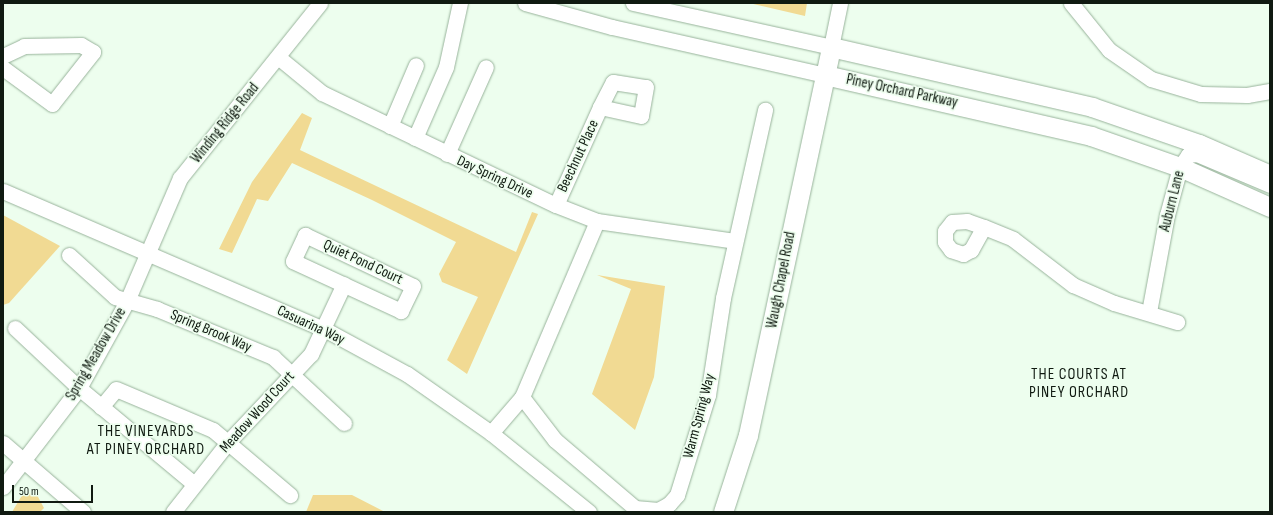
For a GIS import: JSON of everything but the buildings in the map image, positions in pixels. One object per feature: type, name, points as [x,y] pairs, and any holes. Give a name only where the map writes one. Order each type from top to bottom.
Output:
[{"type":"main road","name":"Waugh Chapel Road","points":[[723,512],[748,435],[831,47]]},
{"type":"main road","name":"Piney Orchard Parkway","points":[[831,47],[1092,107],[1193,142],[1270,175]]},
{"type":"main road","name":"Piney Orchard Parkway","points":[[825,75],[1092,136],[1180,167],[1270,207]]},
{"type":"street","name":"Winding Ridge Road","points":[[148,253],[180,178],[320,3]]},
{"type":"street","points":[[415,138],[446,67],[460,3]]},
{"type":"street","name":"Piney Orchard Parkway","points":[[525,3],[612,27],[825,75]]},
{"type":"street","name":"Piney Orchard Parkway","points":[[633,3],[831,47]]},
{"type":"street","points":[[831,47],[840,3]]},
{"type":"street","points":[[1071,3],[1109,50],[1151,79],[1201,94],[1247,95],[1270,91]]},
{"type":"street","points":[[3,56],[24,46],[81,45],[93,52],[52,104],[3,68]]},
{"type":"street","name":"Day Spring Drive","points":[[278,57],[322,93],[556,205],[596,221],[735,241]]},
{"type":"street","points":[[390,126],[416,65]]},
{"type":"street","points":[[447,154],[486,66]]},
{"type":"street","name":"Beechnut Place","points":[[556,205],[600,108]]},
{"type":"street","name":"Warm Spring Way","points":[[522,397],[555,440],[635,508],[658,510],[669,504],[677,495],[708,395],[735,241],[765,110]]},
{"type":"street","name":"Auburn Lane","points":[[1149,312],[1180,167],[1188,155],[1198,154],[1270,185]]},
{"type":"street","name":"Casuarina Way","points":[[3,191],[324,329],[407,374],[491,433],[589,512]]},
{"type":"street","points":[[491,433],[522,397],[596,221]]},
{"type":"street","points":[[984,227],[1013,239],[1073,285],[1114,303],[1149,312],[1177,322]]},
{"type":"street","name":"Quiet Pond Court","points":[[305,235],[413,286],[401,311],[344,284],[294,261],[305,235]]},
{"type":"street","name":"Spring Meadow Drive","points":[[3,487],[24,462],[79,388],[127,301],[148,253]]},
{"type":"street","name":"Spring Brook Way","points":[[69,255],[115,297],[157,308],[272,357],[344,423]]},
{"type":"street","name":"Quiet Pond Court","points":[[324,329],[344,284]]},
{"type":"street","points":[[15,328],[79,388],[193,484]]},
{"type":"street","name":"Meadow Wood Court","points":[[173,512],[193,484],[228,442],[290,374],[311,354],[324,329]]},
{"type":"street","points":[[101,407],[116,389],[213,430],[290,495]]},
{"type":"street","points":[[3,443],[83,512]]},
{"type":"shaded area","points":[[749,3],[807,3],[805,16]]},
{"type":"shaded area","points":[[302,113],[312,118],[300,150],[516,252],[532,212],[538,214],[467,374],[447,360],[478,297],[442,282],[439,274],[456,242],[372,200],[292,163],[268,201],[257,199],[232,253],[219,249],[252,182]]},
{"type":"shaded area","points":[[3,215],[60,246],[9,303],[3,305]]},
{"type":"shaded area","points":[[597,275],[665,286],[654,377],[635,430],[592,394],[631,289]]},
{"type":"shaded area","points":[[24,492],[37,495],[44,508],[40,512],[12,512]]},
{"type":"shaded area","points":[[313,495],[352,495],[385,512],[306,512]]},
{"type":"district","name":"THE COURTS AT PINEY ORCHARD","points":[[1079,384]]},
{"type":"district","name":"THE VINEYARDS AT PINEY ORCHARD","points":[[146,441]]}]
